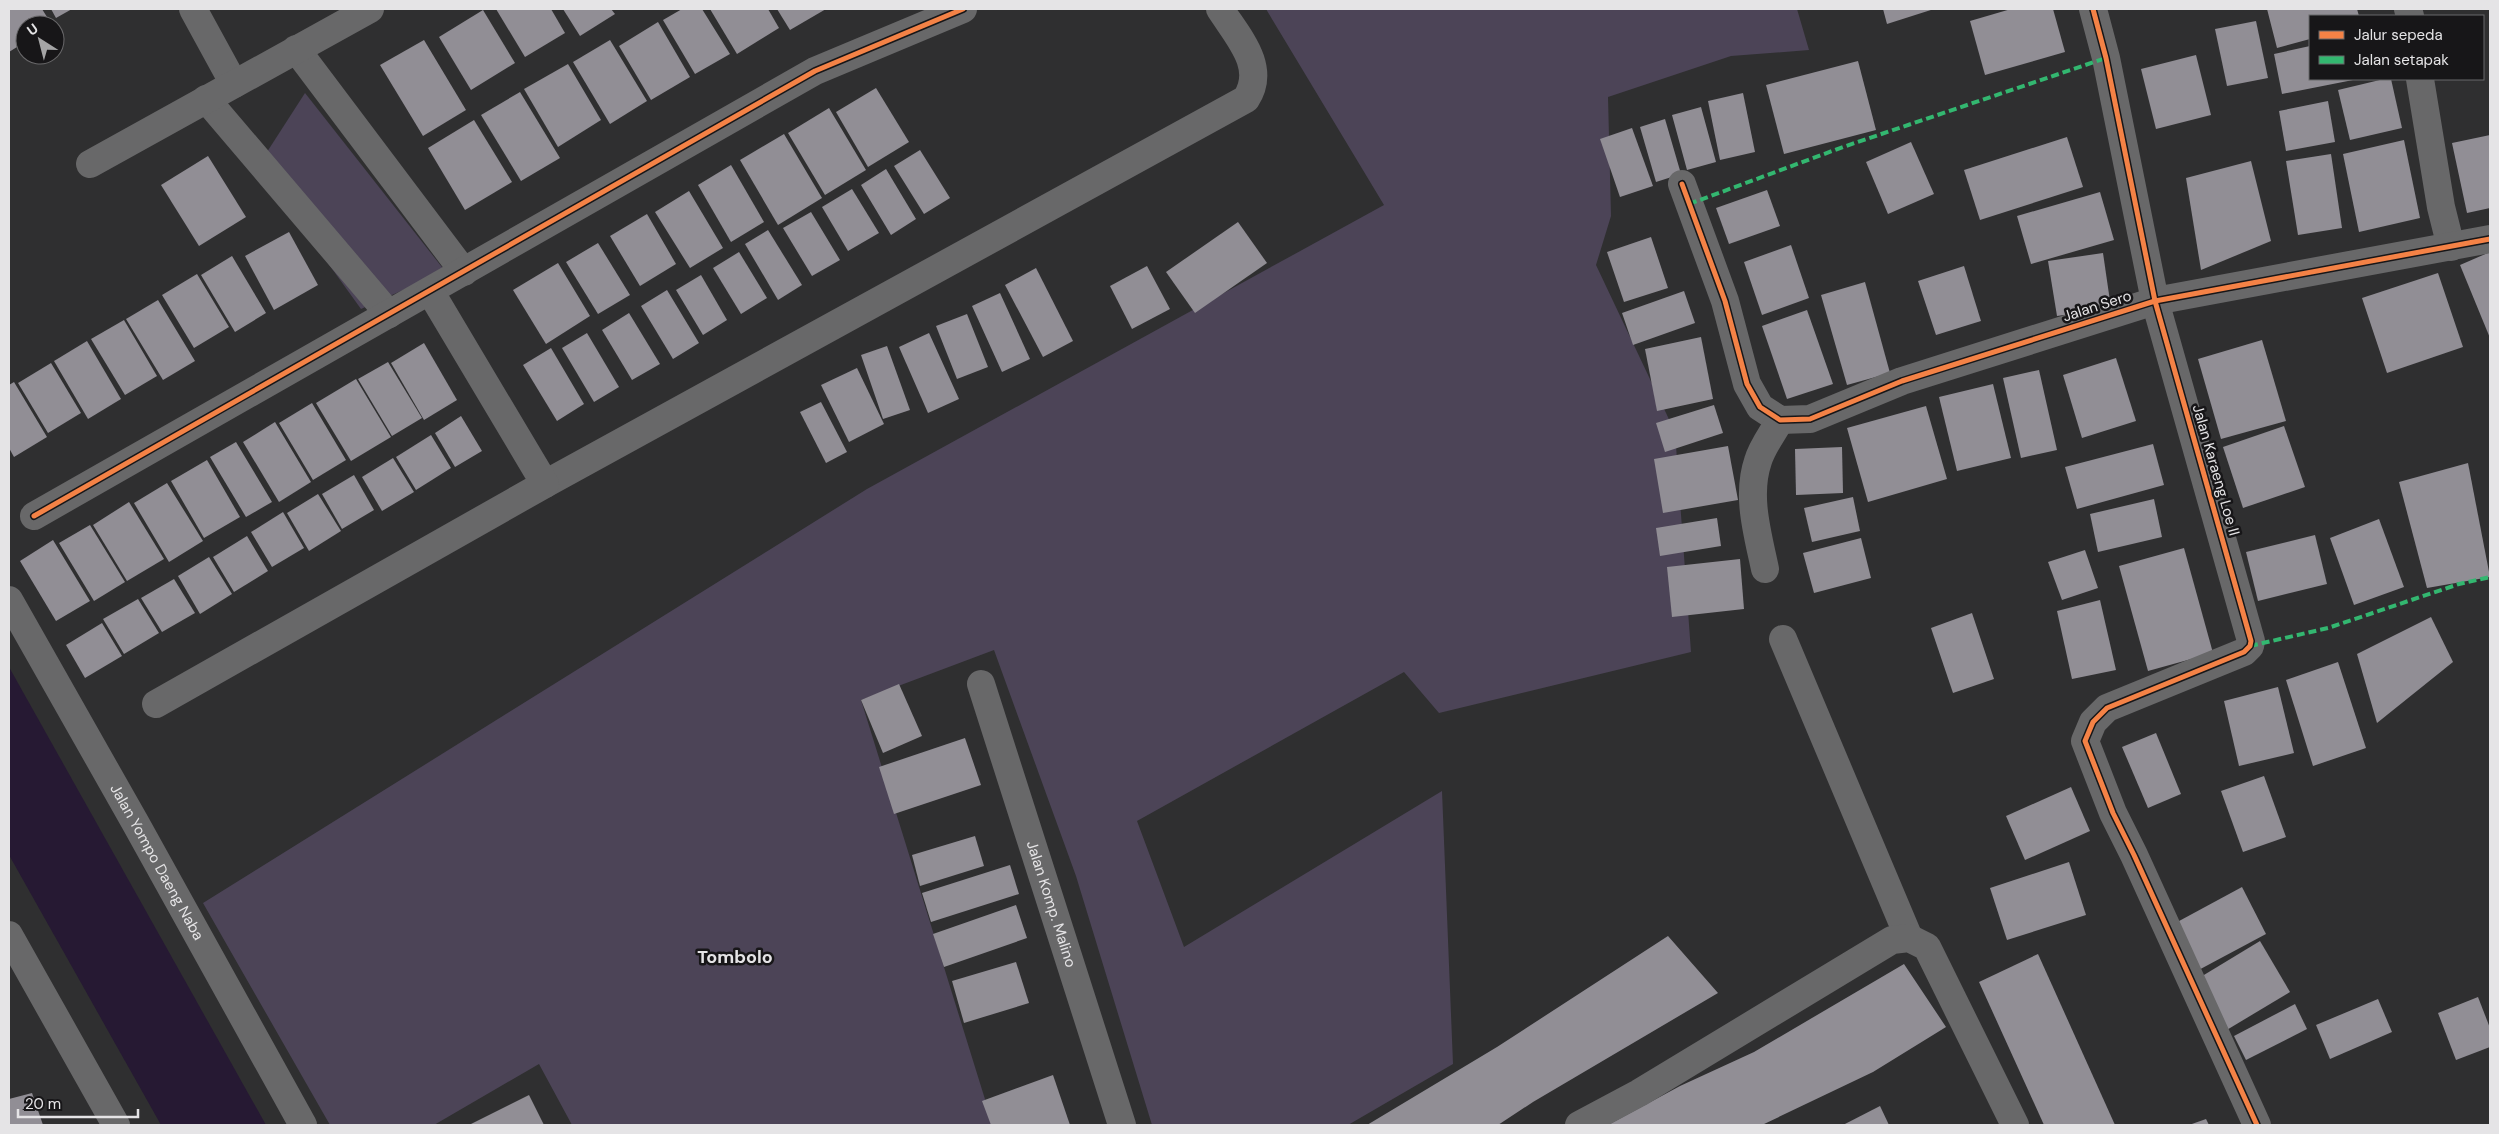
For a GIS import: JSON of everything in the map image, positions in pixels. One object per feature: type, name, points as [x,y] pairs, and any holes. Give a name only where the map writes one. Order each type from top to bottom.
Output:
[{"type":"street","points":[[193,9],[234,84]]},
{"type":"street","points":[[90,164],[370,9]]},
{"type":"street","points":[[34,516],[815,71],[963,9]]},
{"type":"street","points":[[156,704],[545,484],[1246,99],[1255,80],[1254,68],[1250,56],[1220,9]]},
{"type":"street","name":"Jalan Karaeng Loe II","points":[[2093,9],[2106,58],[2155,300],[2251,635],[2250,646],[2244,652],[2107,708],[2092,722],[2085,741],[2113,813],[2257,1125]]},
{"type":"street","points":[[296,49],[464,272]]},
{"type":"street","points":[[2420,80],[2442,207],[2451,247]]},
{"type":"street","points":[[206,99],[388,314]]},
{"type":"street","points":[[1682,184],[1725,301],[1747,384],[1760,407],[1780,420],[1758,461],[1753,483],[1753,512],[1765,570]]},
{"type":"street","name":"Jalan Sero","points":[[1780,420],[1810,419],[1902,381],[2155,300],[2490,239]]},
{"type":"street","points":[[430,290],[545,484]]},
{"type":"street","name":"Jalan Yompo Daeng Naba","points":[[9,600],[303,1125]]},
{"type":"street","points":[[1783,639],[1909,938]]},
{"type":"street","name":"Jalan Komp. Malino","points":[[981,684],[1122,1125]]},
{"type":"street","points":[[9,935],[116,1125]]},
{"type":"street","points":[[1579,1125],[1639,1093],[1892,940],[1909,938],[1927,946],[2014,1125]]},
{"type":"shaded area","points":[[1266,9],[1797,9],[1809,50],[1731,56],[1608,97],[1611,216],[1596,265],[1675,432],[1691,652],[1439,713],[1404,672],[1137,821],[1184,947],[1442,791],[1453,1064],[1348,1125],[1152,1125],[1076,876],[994,650],[861,700],[993,1125],[572,1125],[539,1064],[434,1125],[330,1125],[203,903],[867,489],[1384,205]]},
{"type":"shaded area","points":[[305,93],[445,271],[361,309],[258,166]]},
{"type":"shaded area","points":[[9,667],[266,1125],[161,1125],[9,855]]},
{"type":"building","points":[[9,9],[42,9],[46,15],[15,15],[15,48],[9,52]]},
{"type":"building","points":[[51,9],[72,9],[61,15],[54,15]]},
{"type":"building","points":[[496,9],[551,9],[565,33],[525,57]]},
{"type":"building","points":[[563,9],[611,9],[615,14],[580,36]]},
{"type":"building","points":[[682,9],[702,9],[730,54],[695,74],[663,20]]},
{"type":"building","points":[[710,9],[768,9],[779,28],[737,54]]},
{"type":"building","points":[[777,9],[826,9],[790,30]]},
{"type":"building","points":[[1883,9],[1934,9],[1887,24]]},
{"type":"building","points":[[2011,9],[2053,9],[2065,52],[1985,75],[1970,21]]},
{"type":"building","points":[[2267,9],[2357,9],[2359,15],[2309,15],[2309,39],[2277,48]]},
{"type":"building","points":[[483,10],[515,63],[471,90],[439,37]]},
{"type":"building","points":[[2256,21],[2268,78],[2227,86],[2215,29]]},
{"type":"building","points":[[658,22],[690,77],[651,100],[619,46]]},
{"type":"building","points":[[424,40],[466,110],[423,136],[380,65]]},
{"type":"building","points":[[610,40],[647,101],[610,124],[573,62]]},
{"type":"building","points":[[2309,46],[2309,80],[2353,80],[2282,94],[2274,54]]},
{"type":"building","points":[[2196,55],[2211,115],[2156,129],[2141,69]]},
{"type":"building","points":[[1858,61],[1876,130],[1784,154],[1766,85]]},
{"type":"building","points":[[568,64],[601,120],[558,147],[524,89]]},
{"type":"building","points":[[2380,80],[2391,80],[2402,128],[2350,140],[2338,90]]},
{"type":"building","points":[[876,88],[909,142],[868,167],[836,112]]},
{"type":"building","points":[[520,92],[560,158],[521,181],[481,115]]},
{"type":"building","points":[[1743,93],[1755,152],[1720,160],[1708,101]]},
{"type":"building","points":[[2328,101],[2335,142],[2286,151],[2279,111]]},
{"type":"building","points":[[1701,107],[1716,162],[1687,170],[1672,115]]},
{"type":"building","points":[[829,108],[866,170],[825,195],[788,133]]},
{"type":"building","points":[[1665,119],[1681,174],[1656,182],[1640,127]]},
{"type":"building","points":[[474,120],[512,182],[465,210],[428,148]]},
{"type":"building","points":[[1632,128],[1653,186],[1620,197],[1600,139]]},
{"type":"building","points":[[784,134],[822,198],[778,225],[740,160]]},
{"type":"building","points":[[2490,135],[2490,208],[2467,213],[2452,143]]},
{"type":"building","points":[[2067,137],[2083,187],[1980,220],[1964,170]]},
{"type":"building","points":[[2404,140],[2420,218],[2359,232],[2343,154]]},
{"type":"building","points":[[1911,142],[1934,194],[1888,214],[1866,162]]},
{"type":"building","points":[[920,150],[950,198],[924,214],[894,166]]},
{"type":"building","points":[[2331,154],[2342,228],[2298,235],[2286,161]]},
{"type":"building","points":[[208,156],[246,217],[199,246],[161,185]]},
{"type":"building","points":[[2251,161],[2271,241],[2201,270],[2186,178]]},
{"type":"building","points":[[731,165],[764,222],[731,242],[698,185]]},
{"type":"building","points":[[886,169],[916,219],[891,235],[861,185]]},
{"type":"building","points":[[852,189],[879,233],[848,251],[822,207]]},
{"type":"building","points":[[1767,190],[1780,226],[1729,244],[1716,208]]},
{"type":"building","points":[[689,191],[723,248],[690,268],[655,212]]},
{"type":"building","points":[[2100,192],[2114,240],[2031,264],[2017,216]]},
{"type":"building","points":[[811,212],[840,260],[812,276],[783,228]]},
{"type":"building","points":[[647,214],[676,264],[640,286],[610,236]]},
{"type":"building","points":[[1238,222],[1267,263],[1195,313],[1166,272]]},
{"type":"building","points":[[768,230],[802,285],[778,300],[745,244]]},
{"type":"building","points":[[289,232],[318,285],[274,310],[245,256]]},
{"type":"building","points":[[1651,237],[1668,288],[1624,302],[1607,252]]},
{"type":"building","points":[[598,243],[630,295],[598,314],[566,262]]},
{"type":"building","points":[[1791,245],[1809,298],[1762,315],[1744,262]]},
{"type":"building","points":[[739,252],[767,298],[741,314],[713,268]]},
{"type":"building","points":[[2490,252],[2490,338],[2460,265]]},
{"type":"building","points":[[2103,253],[2111,308],[2057,316],[2048,261]]},
{"type":"building","points":[[232,256],[266,313],[235,332],[201,275]]},
{"type":"building","points":[[558,263],[590,316],[546,344],[513,290]]},
{"type":"building","points":[[1147,266],[1170,309],[1132,329],[1110,286]]},
{"type":"building","points":[[1964,266],[1981,321],[1936,335],[1918,281]]},
{"type":"building","points":[[1036,268],[1073,341],[1043,357],[1005,285]]},
{"type":"building","points":[[2438,273],[2463,347],[2387,373],[2362,298]]},
{"type":"building","points":[[197,274],[229,327],[194,348],[162,295]]},
{"type":"building","points":[[701,275],[727,320],[703,335],[676,290]]},
{"type":"building","points":[[1865,282],[1890,373],[1847,385],[1821,295]]},
{"type":"building","points":[[667,290],[699,343],[673,359],[641,306]]},
{"type":"building","points":[[1684,291],[1695,323],[1633,345],[1622,313]]},
{"type":"building","points":[[1000,293],[1030,359],[1002,372],[972,306]]},
{"type":"building","points":[[158,300],[195,361],[163,380],[126,319]]},
{"type":"building","points":[[1807,310],[1833,384],[1787,399],[1762,326]]},
{"type":"building","points":[[629,313],[660,364],[632,380],[602,330]]},
{"type":"building","points":[[967,314],[988,367],[957,379],[936,326]]},
{"type":"building","points":[[124,320],[157,376],[125,395],[91,339]]},
{"type":"building","points":[[587,333],[619,387],[594,402],[562,348]]},
{"type":"building","points":[[929,333],[959,399],[928,413],[899,347]]},
{"type":"building","points":[[1701,337],[1713,399],[1657,411],[1645,349]]},
{"type":"building","points":[[2262,340],[2286,421],[2221,439],[2198,359]]},
{"type":"building","points":[[87,341],[121,399],[88,419],[54,361]]},
{"type":"building","points":[[424,343],[457,400],[424,420],[391,363]]},
{"type":"building","points":[[887,346],[910,410],[883,419],[861,355]]},
{"type":"building","points":[[551,348],[584,404],[557,421],[523,365]]},
{"type":"building","points":[[2116,358],[2136,421],[2082,438],[2063,375]]},
{"type":"building","points":[[388,362],[422,418],[392,436],[358,379]]},
{"type":"building","points":[[51,363],[81,413],[48,433],[18,383]]},
{"type":"building","points":[[857,368],[884,424],[849,442],[821,385]]},
{"type":"building","points":[[2039,370],[2057,450],[2021,458],[2003,378]]},
{"type":"building","points":[[356,379],[391,437],[351,461],[316,403]]},
{"type":"building","points":[[14,382],[47,437],[14,457],[9,448],[9,385]]},
{"type":"building","points":[[1993,384],[2011,458],[1957,471],[1939,397]]},
{"type":"building","points":[[821,402],[847,452],[826,463],[800,412]]},
{"type":"building","points":[[312,403],[346,460],[313,480],[279,423]]},
{"type":"building","points":[[1714,405],[1723,433],[1665,452],[1656,423]]},
{"type":"building","points":[[1926,406],[1947,479],[1868,502],[1847,428]]},
{"type":"building","points":[[461,416],[482,451],[455,467],[435,433]]},
{"type":"building","points":[[275,422],[311,482],[279,502],[243,442]]},
{"type":"building","points":[[2284,426],[2305,487],[2243,508],[2223,447]]},
{"type":"building","points":[[431,435],[451,468],[416,490],[396,457]]},
{"type":"building","points":[[236,442],[272,502],[246,517],[210,457]]},
{"type":"building","points":[[2153,444],[2164,485],[2077,509],[2065,467]]},
{"type":"building","points":[[1728,446],[1738,500],[1663,513],[1654,459]]},
{"type":"building","points":[[1842,447],[1843,493],[1796,495],[1795,449]]},
{"type":"building","points":[[393,458],[414,492],[382,511],[362,477]]},
{"type":"building","points":[[207,460],[240,517],[204,538],[171,481]]},
{"type":"building","points":[[2468,463],[2490,577],[2427,588],[2399,482]]},
{"type":"building","points":[[354,475],[374,510],[342,529],[322,494]]},
{"type":"building","points":[[167,483],[203,541],[169,562],[134,503]]},
{"type":"building","points":[[318,494],[341,531],[309,551],[287,513]]},
{"type":"building","points":[[1853,497],[1860,531],[1812,542],[1804,508]]},
{"type":"building","points":[[2154,499],[2162,537],[2098,552],[2090,514]]},
{"type":"building","points":[[129,502],[164,559],[127,581],[93,525]]},
{"type":"building","points":[[283,512],[304,548],[272,567],[251,532]]},
{"type":"building","points":[[1717,518],[1721,546],[1660,556],[1656,528]]},
{"type":"building","points":[[2379,519],[2404,587],[2354,605],[2330,538]]},
{"type":"building","points":[[90,525],[125,582],[94,601],[59,543]]},
{"type":"building","points":[[2315,535],[2327,584],[2258,601],[2246,552]]},
{"type":"building","points":[[247,536],[268,571],[234,592],[213,557]]},
{"type":"building","points":[[1861,538],[1871,578],[1814,593],[1803,553]]},
{"type":"building","points":[[53,540],[90,601],[56,621],[20,561]]},
{"type":"building","points":[[2184,548],[2213,653],[2148,671],[2119,566]]},
{"type":"building","points":[[2085,550],[2098,588],[2062,600],[2048,562]]},
{"type":"building","points":[[209,557],[232,594],[200,614],[178,576]]},
{"type":"building","points":[[1740,559],[1744,609],[1672,617],[1667,567]]},
{"type":"building","points":[[174,579],[195,613],[162,632],[141,598]]},
{"type":"building","points":[[138,599],[159,633],[124,654],[103,619]]},
{"type":"building","points":[[2100,600],[2116,670],[2072,679],[2057,611]]},
{"type":"building","points":[[1972,613],[1994,679],[1953,693],[1931,628]]},
{"type":"building","points":[[2431,617],[2453,662],[2377,723],[2357,654]]},
{"type":"building","points":[[102,623],[122,656],[85,678],[66,645]]},
{"type":"building","points":[[2338,662],[2366,748],[2313,766],[2286,680]]},
{"type":"building","points":[[899,684],[922,736],[883,753],[861,700]]},
{"type":"building","points":[[2278,687],[2294,753],[2239,766],[2224,701]]},
{"type":"building","points":[[2156,733],[2181,794],[2148,808],[2122,747]]},
{"type":"building","points":[[965,738],[981,785],[894,814],[879,767]]},
{"type":"building","points":[[2264,776],[2286,837],[2243,852],[2221,791]]},
{"type":"building","points":[[2071,787],[2090,831],[2025,860],[2006,816]]},
{"type":"building","points":[[975,836],[984,866],[920,886],[912,855]]},
{"type":"building","points":[[2069,862],[2086,915],[2007,940],[1990,888]]},
{"type":"building","points":[[1010,865],[1019,894],[931,922],[922,893]]},
{"type":"building","points":[[2242,887],[2266,934],[2193,973],[2168,927]]},
{"type":"building","points":[[1016,905],[1027,938],[944,967],[933,934]]},
{"type":"building","points":[[1668,936],[1718,993],[1533,1102],[1498,1125],[1367,1125],[1497,1047]]},
{"type":"building","points":[[2260,941],[2290,992],[2225,1031],[2194,981]]},
{"type":"building","points":[[2038,954],[2115,1125],[2044,1125],[1979,982]]},
{"type":"building","points":[[1016,962],[1029,1003],[964,1023],[952,981]]},
{"type":"building","points":[[1904,964],[1946,1027],[1873,1072],[1762,1125],[1608,1125],[1680,1086],[1754,1052]]},
{"type":"building","points":[[2478,997],[2490,1028],[2490,1047],[2456,1060],[2438,1013]]},
{"type":"building","points":[[2378,999],[2392,1032],[2330,1059],[2316,1025]]},
{"type":"building","points":[[2295,1004],[2307,1029],[2246,1060],[2234,1036]]},
{"type":"building","points":[[1053,1075],[1070,1125],[991,1125],[982,1101]]},
{"type":"building","points":[[32,1093],[43,1125],[9,1125],[9,1099]]},
{"type":"building","points":[[529,1095],[544,1125],[469,1125]]},
{"type":"building","points":[[1880,1106],[1889,1125],[1843,1125]]},
{"type":"building","points":[[2206,1119],[2209,1125],[2189,1125]]},
{"type":"marked path","points":[[1689,204],[1843,147],[2106,58]]},
{"type":"marked path","points":[[2250,646],[2328,628],[2459,584],[2490,577]]},
{"type":"cycle path","points":[[34,516],[815,71],[963,9]]},
{"type":"cycle path","points":[[2093,9],[2106,58],[2155,301],[2251,641],[2250,646],[2244,652],[2107,708],[2093,722],[2085,741],[2113,813],[2257,1125]]},
{"type":"cycle path","points":[[1682,184],[1725,301],[1747,384],[1760,407],[1780,420],[1810,419],[1902,381],[2155,301],[2490,239]]},
{"type":"district","name":"Tombolo","points":[[735,957]]}]
